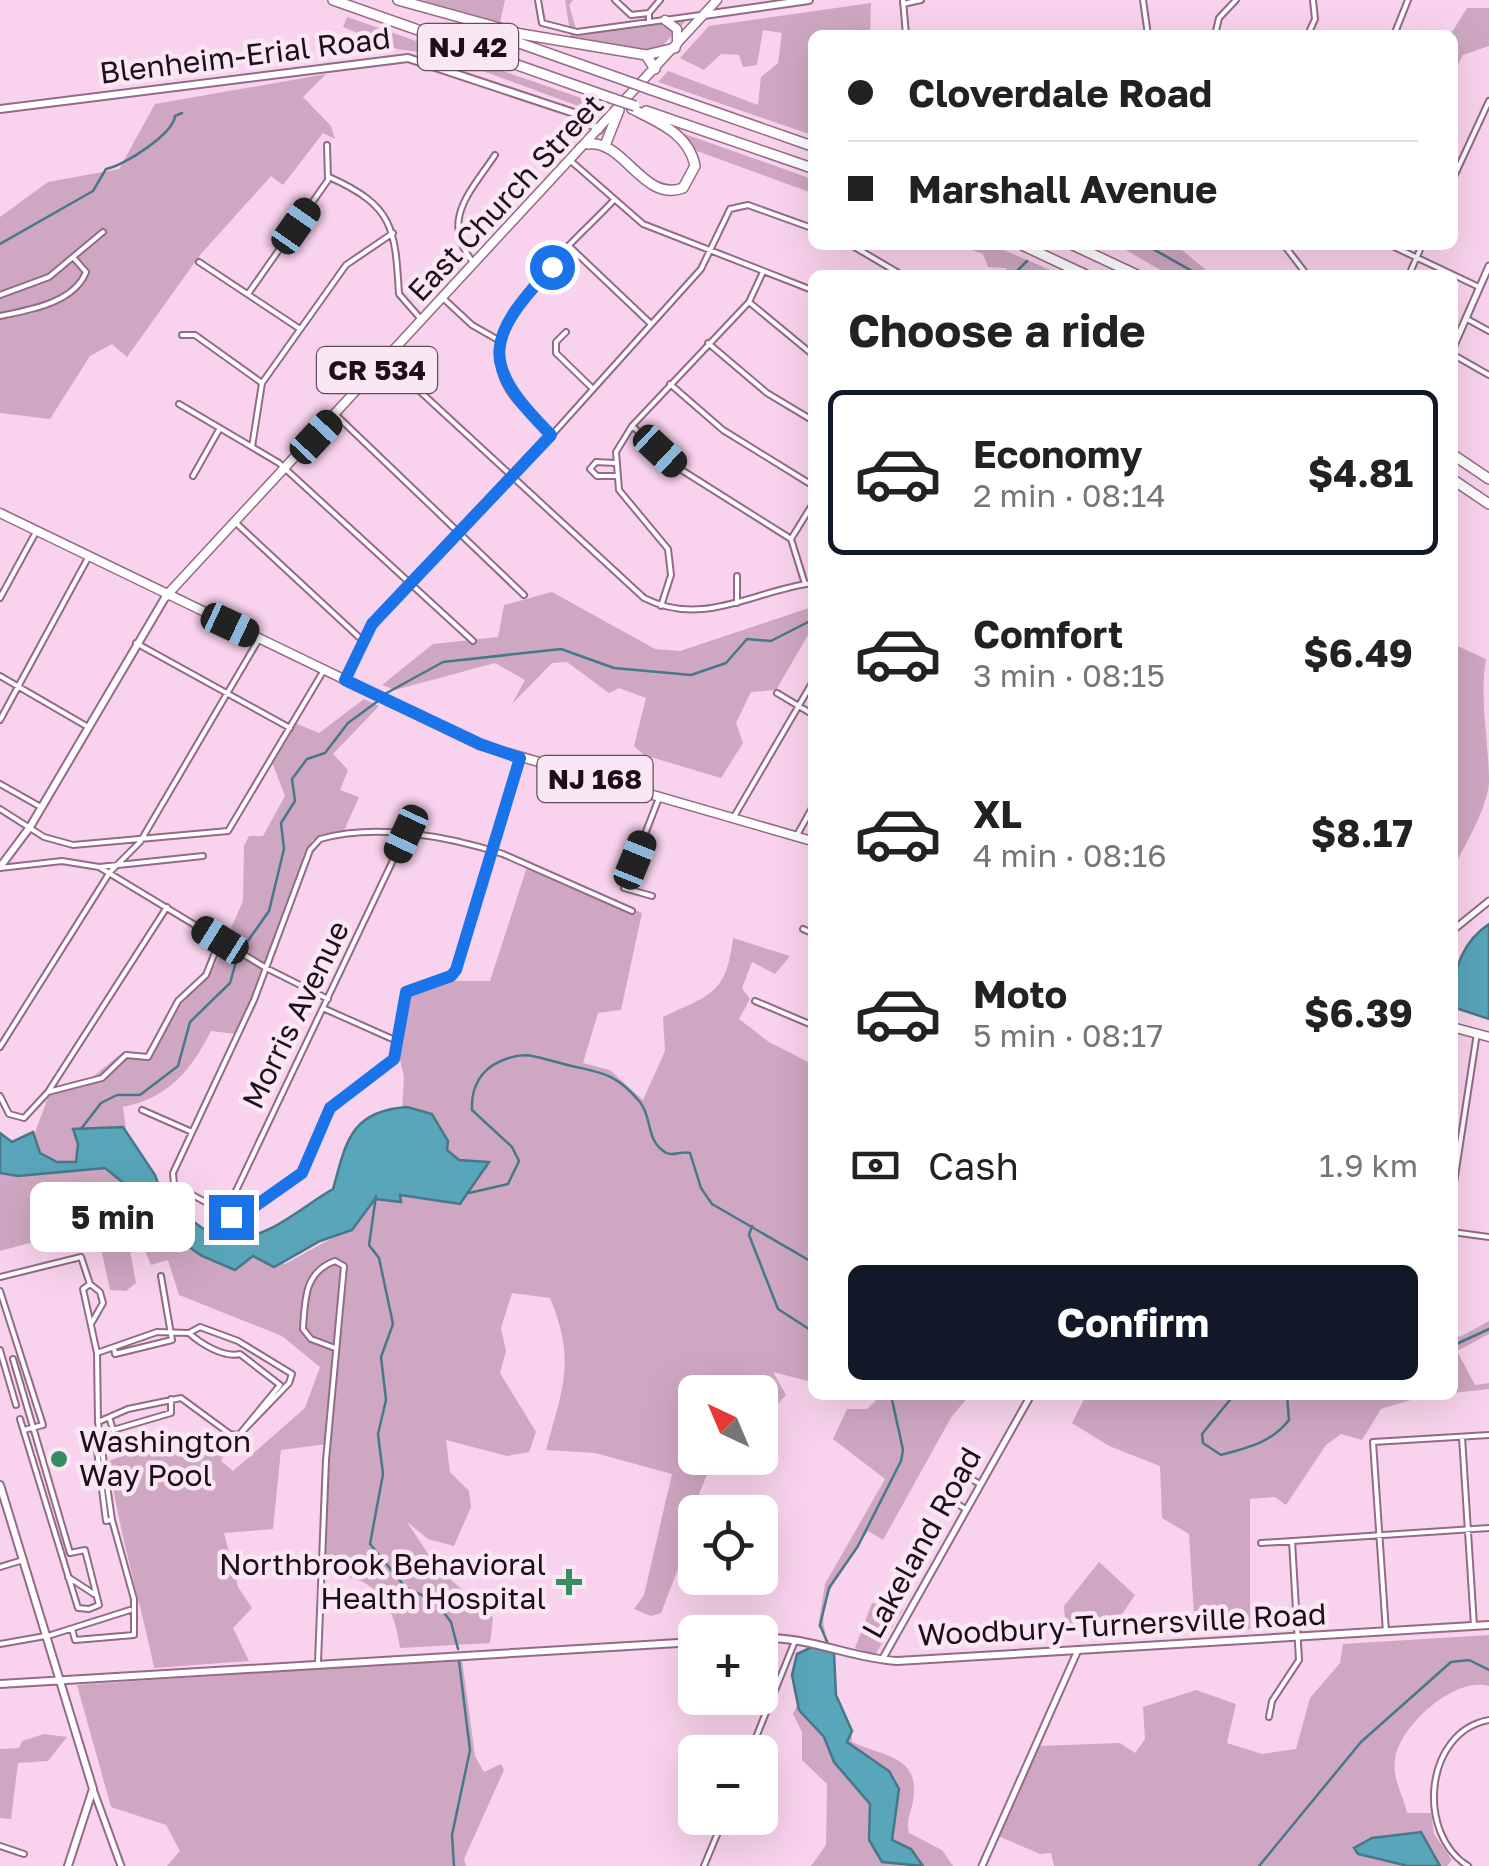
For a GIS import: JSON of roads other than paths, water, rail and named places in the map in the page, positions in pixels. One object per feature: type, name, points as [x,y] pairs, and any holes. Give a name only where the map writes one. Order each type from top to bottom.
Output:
[{"type":"highway","name":"NJ 42","points":[[332,0],[603,95],[615,104],[808,167]]},
{"type":"highway","name":"NJ 42","points":[[397,0],[808,145]]},
{"type":"highway","points":[[397,0],[521,34],[646,54],[676,46]]},
{"type":"highway","points":[[646,54],[655,69]]},
{"type":"highway","points":[[609,148],[615,104]]},
{"type":"highway","points":[[588,144],[609,148],[666,191],[682,188],[694,173],[691,151],[681,138],[633,108]]},
{"type":"highway","points":[[600,131],[609,148]]},
{"type":"highway","points":[[1033,250],[1075,270]]},
{"type":"highway","points":[[1084,250],[1126,270]]},
{"type":"highway","points":[[1458,458],[1489,479]]},
{"type":"highway","points":[[1458,483],[1489,504]]},
{"type":"main road","name":"CR 534","points":[[655,69],[717,0]]},
{"type":"main road","points":[[704,15],[809,0]]},
{"type":"main road","points":[[665,20],[677,29],[676,46]]},
{"type":"main road","name":"Blenheim-Erial Road","points":[[0,109],[408,58],[577,114],[600,131]]},
{"type":"main road","name":"East Church Street","points":[[166,596],[572,162],[600,131],[615,104],[634,94],[655,69]]},
{"type":"main road","name":"NJ 168","points":[[0,513],[480,744],[808,840]]},
{"type":"main road","name":"CR 534","points":[[0,868],[30,827],[166,596]]},
{"type":"main road","points":[[1458,1028],[1489,1037]]},
{"type":"main road","points":[[1,1490],[93,1789],[68,1866]]},
{"type":"main road","name":"Woodbury-Turnersville Road","points":[[778,1638],[807,1639],[882,1660],[1489,1625]]},
{"type":"main road","points":[[0,1684],[678,1643]]},
{"type":"street","points":[[538,0],[542,23],[577,32],[704,15]]},
{"type":"street","points":[[614,0],[631,16],[632,24]]},
{"type":"street","points":[[631,16],[648,12],[660,0]]},
{"type":"street","points":[[906,30],[903,2],[921,0]]},
{"type":"street","points":[[1143,0],[1147,30]]},
{"type":"street","points":[[1215,30],[1218,18],[1236,0]]},
{"type":"street","points":[[1310,30],[1315,19],[1313,0]]},
{"type":"street","points":[[1396,30],[1408,0]]},
{"type":"street","points":[[648,12],[648,22]]},
{"type":"street","points":[[1458,168],[1489,101]]},
{"type":"street","points":[[248,294],[329,177],[326,144]]},
{"type":"street","points":[[476,265],[459,242],[456,216],[495,155]]},
{"type":"street","points":[[572,162],[612,201],[643,224],[808,289]]},
{"type":"street","points":[[329,177],[380,208],[393,233],[398,294],[424,321]]},
{"type":"street","points":[[551,435],[504,381],[501,342],[512,311],[612,201]]},
{"type":"street","points":[[345,680],[362,640],[409,582],[512,478],[701,268],[730,209],[748,204],[808,226]]},
{"type":"street","points":[[0,295],[49,277],[104,232]]},
{"type":"street","points":[[252,446],[262,383],[346,265],[393,233]]},
{"type":"street","points":[[570,247],[650,323]]},
{"type":"street","points":[[860,250],[894,270]]},
{"type":"street","points":[[1288,250],[1304,270]]},
{"type":"street","points":[[1400,250],[1442,270]]},
{"type":"street","points":[[1410,270],[1420,250]]},
{"type":"street","points":[[0,316],[54,302],[74,287],[86,272],[73,258]]},
{"type":"street","points":[[200,262],[300,329]]},
{"type":"street","points":[[1458,337],[1489,266]]},
{"type":"street","points":[[660,606],[671,575],[668,549],[660,534],[625,500],[615,476],[619,444],[749,302],[763,272]]},
{"type":"street","points":[[1458,277],[1479,287]]},
{"type":"street","points":[[444,299],[472,325],[501,342]]},
{"type":"street","points":[[749,302],[808,351]]},
{"type":"street","points":[[1466,318],[1489,331]]},
{"type":"street","points":[[566,332],[556,342],[556,353],[591,387]]},
{"type":"street","points":[[182,335],[195,335],[262,383]]},
{"type":"street","points":[[708,344],[767,394],[808,418]]},
{"type":"street","points":[[1458,356],[1489,374]]},
{"type":"street","points":[[386,360],[644,598],[660,606],[701,612],[808,584]]},
{"type":"street","points":[[670,384],[732,437],[808,483]]},
{"type":"street","points":[[179,404],[286,470],[472,641]]},
{"type":"street","points":[[336,415],[524,595]]},
{"type":"street","points":[[632,426],[680,469],[791,539],[805,584]]},
{"type":"street","points":[[193,476],[220,428]]},
{"type":"street","points":[[615,463],[596,462],[590,469],[598,476],[615,476]]},
{"type":"street","points":[[791,539],[808,511]]},
{"type":"street","points":[[236,523],[362,640]]},
{"type":"street","points":[[0,598],[36,532]]},
{"type":"street","points":[[0,720],[89,556]]},
{"type":"street","points":[[736,576],[737,603]]},
{"type":"street","points":[[0,1047],[110,872],[140,842],[259,639]]},
{"type":"street","points":[[136,643],[291,728]]},
{"type":"street","points":[[0,809],[44,837],[73,845],[140,842],[230,830],[324,670]]},
{"type":"street","points":[[0,676],[88,727]]},
{"type":"street","points":[[733,820],[808,689]]},
{"type":"street","points":[[777,692],[808,711]]},
{"type":"street","points":[[520,758],[492,851],[456,970],[451,976],[406,992],[397,1041],[388,1064],[330,1108],[302,1173],[235,1218],[172,1182],[266,968],[314,845],[325,837],[406,834],[492,851],[632,910]]},
{"type":"street","points":[[0,784],[41,807]]},
{"type":"street","points":[[652,896],[624,888],[659,798]]},
{"type":"street","points":[[796,837],[808,815]]},
{"type":"street","name":"Morris Avenue","points":[[225,1214],[406,834]]},
{"type":"street","points":[[98,867],[204,856]]},
{"type":"street","points":[[0,868],[62,861],[98,867],[266,968],[330,1000]]},
{"type":"street","points":[[1458,926],[1489,900]]},
{"type":"street","points":[[0,1096],[9,1114],[20,1118],[32,1112],[166,907]]},
{"type":"street","points":[[802,929],[808,932]]},
{"type":"street","points":[[48,1092],[102,1078],[126,1055],[148,1057],[178,1001],[207,974],[220,940]]},
{"type":"street","points":[[756,1000],[808,1023]]},
{"type":"street","points":[[325,1009],[397,1041]]},
{"type":"street","points":[[1458,1155],[1477,1034]]},
{"type":"street","points":[[142,1110],[192,1132]]},
{"type":"street","points":[[1458,1114],[1464,1114]]},
{"type":"street","points":[[1458,1233],[1489,1237]]},
{"type":"street","points":[[0,1277],[81,1257],[90,1284],[100,1292],[103,1303],[90,1324]]},
{"type":"street","points":[[318,1662],[335,1348],[344,1266],[335,1261],[318,1267],[310,1278],[304,1329],[310,1339],[335,1348]]},
{"type":"street","points":[[114,1348],[115,1354],[172,1340],[161,1276]]},
{"type":"street","points":[[72,1629],[75,1640],[134,1634],[134,1599],[112,1520],[98,1422],[97,1353],[83,1290],[90,1284]]},
{"type":"street","points":[[0,1291],[43,1424],[23,1430]]},
{"type":"street","points":[[97,1353],[172,1332],[189,1333],[200,1326],[238,1341],[292,1374],[289,1383],[239,1435]]},
{"type":"street","points":[[189,1333],[198,1342],[233,1356],[240,1354],[280,1384],[239,1435]]},
{"type":"street","points":[[0,1350],[16,1404]]},
{"type":"street","points":[[3,1362],[22,1355]]},
{"type":"street","points":[[13,1359],[70,1553],[85,1550],[99,1604],[89,1609],[78,1608],[20,1419]]},
{"type":"street","points":[[98,1422],[171,1398],[186,1400],[230,1434],[239,1435]]},
{"type":"street","points":[[110,1420],[114,1430],[171,1413],[171,1398]]},
{"type":"street","name":"Lakeland Road","points":[[882,1660],[1028,1400]]},
{"type":"street","points":[[1386,1632],[1373,1442],[1489,1435]]},
{"type":"street","points":[[1462,1437],[1474,1626]]},
{"type":"street","points":[[36,1471],[45,1468]]},
{"type":"street","points":[[971,1479],[980,1484]]},
{"type":"street","points":[[44,1501],[54,1498]]},
{"type":"street","points":[[957,1504],[966,1509]]},
{"type":"street","points":[[1261,1543],[1489,1528]]},
{"type":"street","points":[[1269,1716],[1272,1701],[1298,1662],[1292,1542]]},
{"type":"street","points":[[0,1567],[23,1560]]},
{"type":"street","points":[[68,1577],[97,1596]]},
{"type":"street","points":[[89,1609],[93,1622]]},
{"type":"street","points":[[0,1644],[46,1636],[131,1610]]},
{"type":"street","points":[[757,1735],[797,1638]]},
{"type":"street","points":[[982,1866],[1078,1650]]},
{"type":"street","points":[[1468,1866],[1447,1850],[1436,1828],[1439,1768],[1454,1737],[1489,1720]]},
{"type":"street","points":[[93,1789],[121,1866]]},
{"type":"street","points":[[704,1866],[717,1835]]},
{"type":"street","points":[[0,1846],[24,1854]]},
{"type":"water","points":[[1489,924],[1489,1019],[1458,1009],[1460,960]]},
{"type":"water","points":[[407,1107],[432,1114],[448,1141],[447,1150],[459,1160],[489,1162],[460,1204],[400,1195],[401,1202],[375,1199],[352,1230],[320,1241],[274,1267],[253,1256],[235,1270],[202,1256],[163,1229],[149,1215],[142,1198],[105,1168],[18,1176],[0,1173],[0,1133],[12,1142],[33,1132],[40,1153],[57,1162],[76,1162],[78,1144],[73,1129],[123,1127],[155,1175],[164,1200],[224,1244],[234,1236],[245,1237],[271,1228],[333,1189],[347,1144],[362,1123],[373,1115]]},
{"type":"water","points":[[812,1647],[834,1653],[836,1695],[852,1731],[847,1742],[889,1771],[899,1789],[892,1840],[911,1849],[923,1866],[882,1862],[869,1840],[870,1804],[834,1762],[824,1737],[799,1710],[792,1675],[797,1654]]},
{"type":"water","points":[[1421,1832],[1440,1866],[1408,1866],[1358,1854],[1354,1848],[1372,1838]]},
{"type":"waterway","points":[[0,244],[93,191],[106,169],[147,148],[182,113]]},
{"type":"waterway","points":[[1155,250],[1190,270]]},
{"type":"waterway","points":[[1018,270],[1027,261]]},
{"type":"waterway","points":[[383,695],[443,662],[561,649],[614,668],[691,675],[726,663],[747,639],[771,641],[808,622]]},
{"type":"waterway","points":[[81,1129],[101,1103],[117,1095],[140,1095],[178,1066],[190,1022],[230,983],[238,955],[269,911],[284,849],[281,823],[295,801],[292,779],[307,759],[325,753],[348,723],[378,701]]},
{"type":"waterway","points":[[469,1193],[508,1184],[519,1161],[512,1147],[472,1110],[478,1081],[487,1069],[501,1061],[524,1055],[537,1057],[603,1074],[621,1083],[644,1108],[657,1145],[669,1154],[690,1153],[701,1188],[712,1204],[808,1260]]},
{"type":"waterway","points":[[376,1196],[369,1245],[379,1258],[393,1324],[381,1357],[386,1400],[378,1434],[383,1474],[370,1544],[406,1588],[435,1601],[451,1622],[458,1649]]},
{"type":"waterway","points":[[752,1226],[749,1235],[778,1309],[808,1328]]},
{"type":"waterway","points":[[1458,1343],[1489,1329]]},
{"type":"waterway","points":[[828,1644],[820,1625],[829,1588],[858,1546],[901,1461],[903,1450],[892,1400]]},
{"type":"waterway","points":[[1230,1400],[1202,1434],[1203,1443],[1221,1455],[1258,1444],[1282,1428],[1289,1420],[1287,1400]]},
{"type":"waterway","points":[[1259,1866],[1361,1742],[1451,1662],[1469,1660],[1489,1670]]},
{"type":"waterway","points":[[454,1866],[452,1835],[470,1750],[459,1661]]},
{"type":"place","name":"Washington Way Pool","points":[[59,1459]]},
{"type":"place","name":"Northbrook Behavioral Health Hospital","points":[[569,1582]]}]
